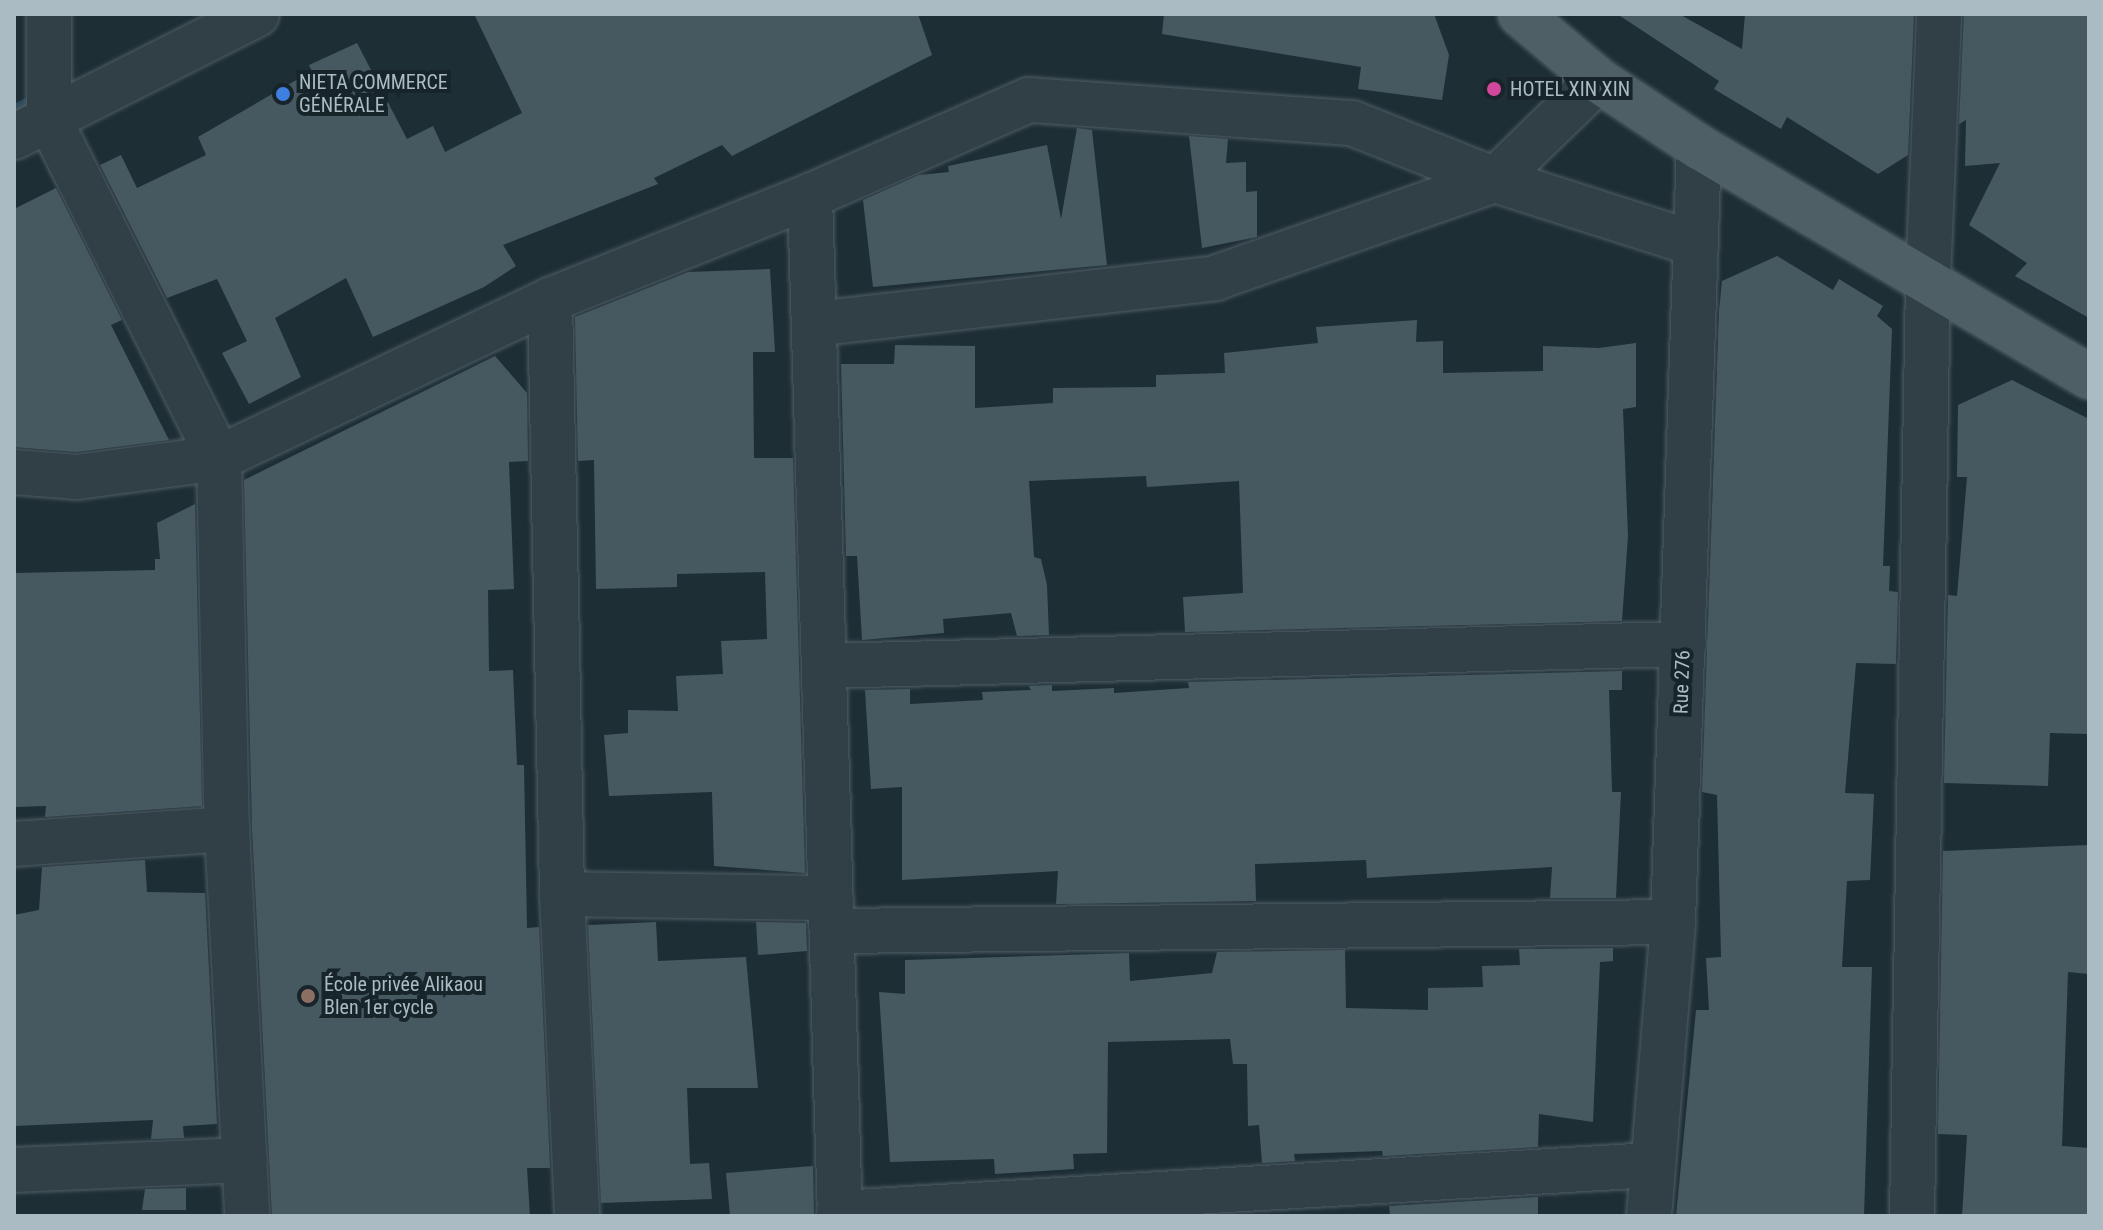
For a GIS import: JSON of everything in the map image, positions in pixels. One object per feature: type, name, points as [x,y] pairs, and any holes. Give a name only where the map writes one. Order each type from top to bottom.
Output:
[{"type":"main road","points":[[1520,14],[1598,80],[1699,147],[1928,279],[2089,377]]},
{"type":"street","points":[[49,14],[32,128],[219,458],[227,829],[247,1216]]},
{"type":"street","points":[[32,128],[257,14]]},
{"type":"street","points":[[1912,1216],[1928,279],[1939,14]]},
{"type":"street","points":[[814,324],[1215,278],[1495,180],[1598,80]]},
{"type":"street","points":[[14,472],[77,477],[219,458],[550,300],[810,196],[1029,100],[1352,123],[1495,180],[1695,244]]},
{"type":"street","name":"Rue 276","points":[[1649,1216],[1673,922],[1699,147]]},
{"type":"street","points":[[810,196],[840,1215],[1651,1165]]},
{"type":"street","points":[[550,300],[562,894],[577,1216]]},
{"type":"street","points":[[824,666],[1684,644]]},
{"type":"street","points":[[14,844],[227,829]]},
{"type":"street","points":[[562,894],[831,914],[1673,922]]},
{"type":"street","points":[[14,1170],[245,1160]]},
{"type":"building","points":[[474,14],[918,14],[932,55],[732,156],[722,145],[654,178],[658,184],[503,245],[516,266],[484,287],[373,337],[346,278],[275,318],[301,377],[249,404],[222,353],[247,341],[217,279],[167,298],[100,165],[121,155],[137,188],[206,155],[198,137],[312,71],[309,65],[357,43],[407,139],[433,126],[445,152],[522,113]]},
{"type":"building","points":[[1164,14],[1434,14],[1449,55],[1442,100],[1358,89],[1361,67],[1162,34]]},
{"type":"building","points":[[1617,14],[1679,14],[1742,49],[1745,14],[1914,14],[1908,155],[1878,174],[1787,117],[1781,129],[1714,89],[1719,81]]},
{"type":"building","points":[[1964,14],[2089,14],[2089,318],[2015,276],[2027,263],[1969,225],[2000,163],[1965,166],[1966,120],[1959,124]]},
{"type":"building","points":[[1077,128],[1092,130],[1107,265],[873,287],[863,200],[919,175],[949,172],[948,166],[1047,145],[1061,219]]},
{"type":"building","points":[[1189,136],[1228,139],[1226,163],[1246,162],[1246,192],[1257,191],[1257,237],[1202,248]]},
{"type":"building","points":[[56,188],[122,320],[111,325],[169,440],[76,452],[14,447],[14,209]]},
{"type":"building","points":[[1777,256],[1833,290],[1839,279],[1883,306],[1877,316],[1892,329],[1883,566],[1890,566],[1889,591],[1898,592],[1896,664],[1856,663],[1845,793],[1874,794],[1870,880],[1847,881],[1842,967],[1872,967],[1864,1216],[1676,1216],[1696,1010],[1709,1010],[1706,958],[1721,957],[1717,795],[1702,792],[1722,281]]},
{"type":"building","points":[[770,269],[775,352],[753,352],[754,458],[793,458],[805,873],[714,866],[712,792],[609,796],[604,735],[628,733],[628,710],[678,711],[676,676],[723,674],[721,641],[767,639],[765,572],[677,574],[677,587],[596,589],[594,460],[578,461],[575,317],[688,272]]},
{"type":"building","points":[[1417,320],[1416,342],[1443,341],[1443,373],[1543,371],[1543,346],[1599,348],[1636,343],[1636,407],[1623,409],[1628,536],[1622,621],[1185,632],[1183,597],[1243,593],[1239,481],[1147,487],[1146,476],[1029,481],[1034,557],[1041,559],[1047,585],[1049,635],[1017,636],[1011,613],[943,619],[944,633],[862,640],[857,556],[846,556],[841,364],[894,364],[895,345],[975,346],[975,408],[1053,403],[1053,388],[1156,387],[1156,375],[1225,373],[1224,353],[1318,343],[1316,327]]},
{"type":"building","points":[[495,356],[527,393],[528,461],[509,462],[514,589],[488,590],[489,671],[513,670],[517,765],[524,765],[527,928],[539,927],[550,1168],[527,1168],[530,1216],[272,1216],[252,828],[244,480]]},
{"type":"building","points":[[2012,380],[2089,419],[2089,734],[2050,733],[2048,786],[1944,783],[1948,595],[1957,596],[1967,477],[1957,477],[1958,405]]},
{"type":"building","points":[[195,504],[202,806],[45,817],[46,806],[14,807],[14,573],[155,570],[155,559],[160,559],[157,523]]},
{"type":"building","points":[[1622,671],[1622,690],[1609,690],[1612,792],[1621,792],[1616,898],[1550,898],[1552,867],[1367,878],[1366,860],[1255,864],[1256,901],[1056,904],[1058,871],[902,880],[902,787],[871,789],[865,690],[910,689],[910,704],[983,700],[982,692],[1031,690],[1029,686],[1052,685],[1052,691],[1114,688],[1114,693],[1189,688],[1188,682]]},
{"type":"building","points":[[2089,845],[2089,974],[2068,972],[2062,1146],[2089,1148],[2089,1216],[1962,1216],[1967,1135],[1938,1134],[1943,851]]},
{"type":"building","points":[[145,860],[147,892],[205,893],[217,1124],[183,1126],[184,1138],[151,1139],[153,1120],[14,1126],[14,915],[39,910],[42,867]]},
{"type":"building","points":[[656,922],[658,961],[746,957],[758,1088],[687,1088],[690,1164],[709,1163],[712,1199],[601,1203],[588,925]]},
{"type":"building","points":[[756,922],[806,923],[807,951],[758,955]]},
{"type":"building","points":[[1613,948],[1613,961],[1600,962],[1593,1122],[1539,1114],[1538,1147],[1383,1156],[1382,1151],[1294,1154],[1295,1161],[1262,1163],[1259,1125],[1248,1126],[1247,1064],[1233,1064],[1230,1039],[1108,1042],[1107,1153],[1073,1154],[1074,1169],[995,1174],[994,1159],[890,1162],[879,992],[905,994],[905,960],[1129,953],[1130,981],[1212,973],[1217,952],[1345,950],[1346,1008],[1428,1010],[1428,988],[1483,987],[1482,966],[1520,965],[1519,949]]},
{"type":"building","points":[[813,1166],[814,1216],[730,1216],[726,1173]]},
{"type":"building","points":[[186,1188],[186,1210],[142,1210],[145,1189]]},
{"type":"building","points":[[1538,1197],[1538,1216],[1390,1216],[1389,1206]]},
{"type":"waterway","points":[[14,112],[43,97]]},
{"type":"place","name":"HOTEL XIN XIN","points":[[1494,89]]},
{"type":"place","name":"NIETA COMMERCE GÉNÉRALE","points":[[283,94]]},
{"type":"place","name":"École privée Alikaou Blen 1er cycle","points":[[308,996]]}]
